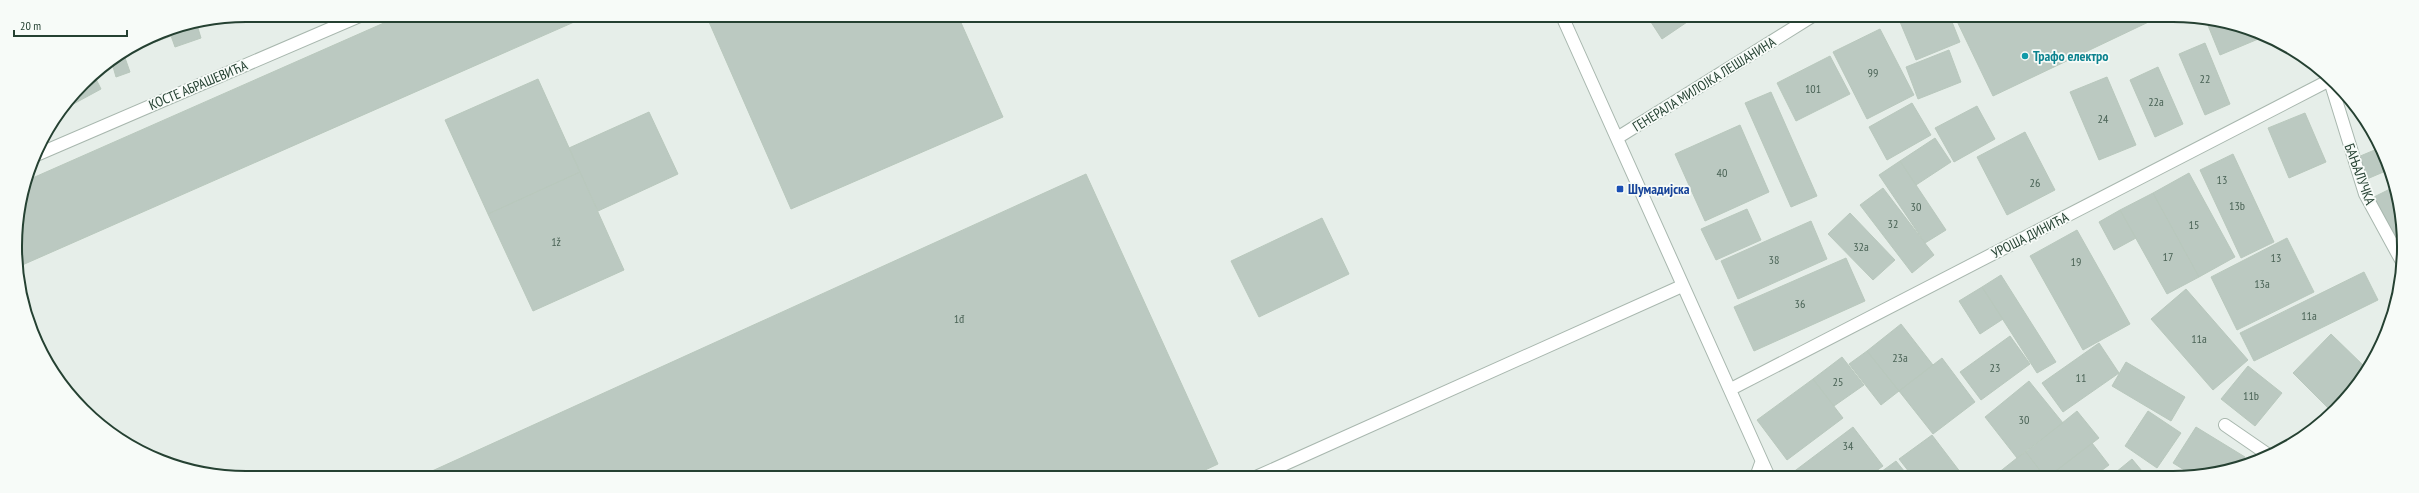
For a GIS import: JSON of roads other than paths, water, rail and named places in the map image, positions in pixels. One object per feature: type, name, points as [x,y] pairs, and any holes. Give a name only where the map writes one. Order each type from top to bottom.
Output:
[{"type":"street","name":"КОСТЕ АБРАШЕВИЋА","points":[[43,152],[346,22]]},
{"type":"street","points":[[1565,22],[1682,286],[1731,389],[1766,471]]},
{"type":"street","name":"ГЕНЕРАЛА МИЛОЈКА ЛЕШЈАНИНА","points":[[1617,138],[1803,22]]},
{"type":"street","name":"УРОША ДИНИЋА","points":[[1731,389],[2325,82]]},
{"type":"street","name":"БАЊАЛУЧКА","points":[[2333,90],[2365,194],[2397,253]]},
{"type":"street","points":[[1269,471],[1682,286]]},
{"type":"street","points":[[2225,424],[2264,452]]},
{"type":"street","points":[[1759,471],[1762,463]]},
{"type":"place","name":"Трафо електро","points":[[2025,56]]},
{"type":"place","name":"Шумадијска","points":[[1620,189]]}]
